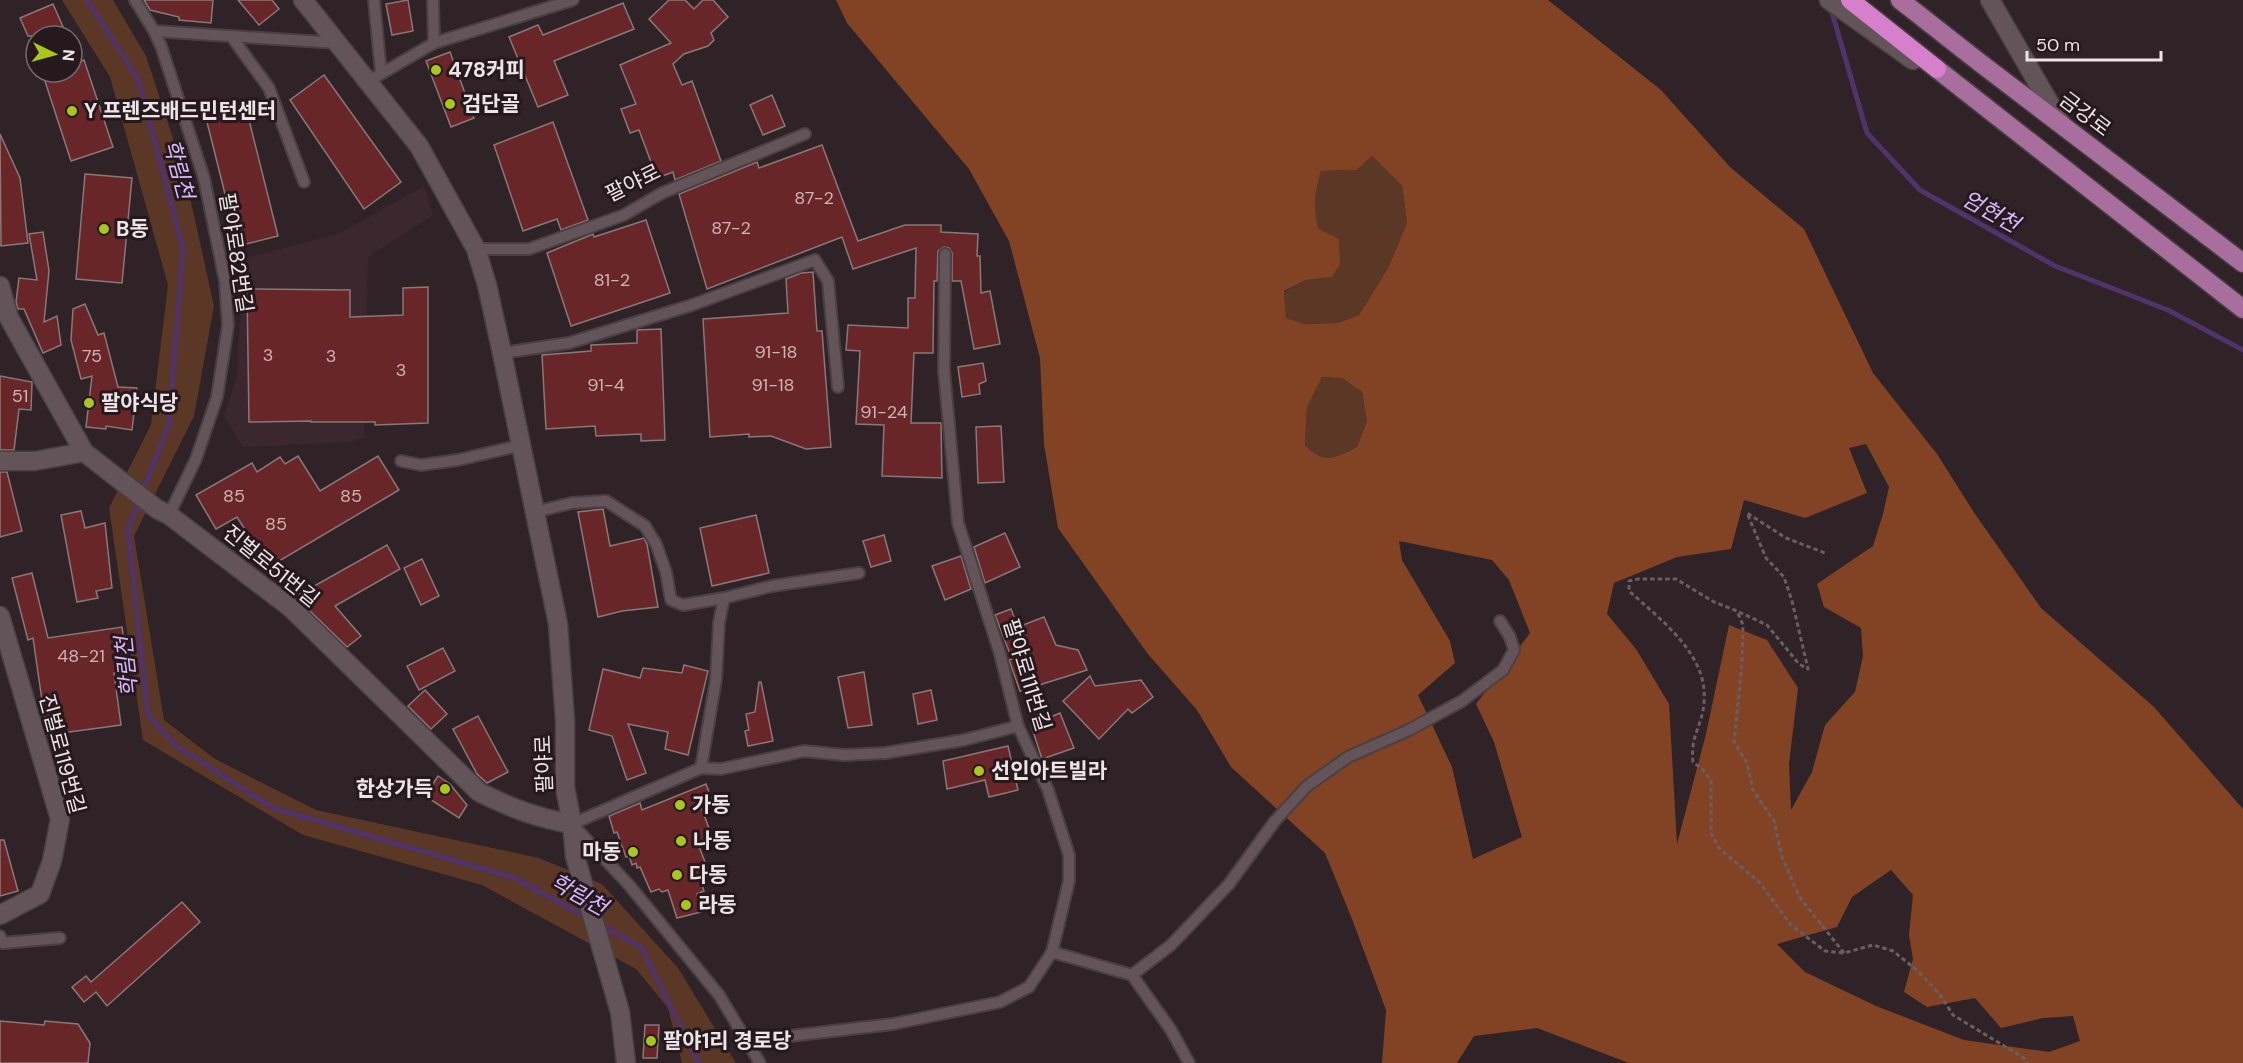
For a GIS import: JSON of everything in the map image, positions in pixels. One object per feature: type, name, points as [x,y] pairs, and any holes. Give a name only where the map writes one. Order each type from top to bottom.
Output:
[{"type":"highway","points":[[1850,0],[1913,55],[1937,69]]},
{"type":"main road","name":"금강로","points":[[1900,0],[2243,263]]},
{"type":"main road","points":[[1937,69],[2243,309]]},
{"type":"street","name":"팔야로","points":[[303,0],[337,43],[374,78],[418,146],[476,249],[487,285],[558,624],[565,720],[565,787],[575,856],[620,1012],[626,1063]]},
{"type":"street","points":[[1829,0],[1913,55]]},
{"type":"street","points":[[1990,0],[2063,126]]},
{"type":"street","name":"진벌로51번길","points":[[0,286],[9,318],[84,452],[291,608],[479,792],[515,810],[544,819],[572,824]]},
{"type":"street","points":[[0,461],[35,461],[84,452]]},
{"type":"street","name":"진벌로119번길","points":[[0,616],[60,819],[52,861],[40,894],[0,915]]},
{"type":"lane","name":"팔야로82번길","points":[[135,0],[154,31],[204,178],[225,281],[228,326],[217,397],[196,459],[163,512]]},
{"type":"lane","points":[[374,0],[374,78]]},
{"type":"lane","points":[[433,0],[434,43]]},
{"type":"lane","points":[[374,78],[434,43],[573,0]]},
{"type":"lane","points":[[154,31],[337,43]]},
{"type":"lane","points":[[231,36],[269,88],[304,182]]},
{"type":"lane","name":"팔야로","points":[[476,249],[529,249],[624,215],[662,193],[805,134]]},
{"type":"lane","name":"팔야로111번길","points":[[747,1041],[893,1024],[1000,1002],[1029,987],[1052,952],[1070,881],[1069,855],[1048,790],[1018,726],[1000,654],[958,523],[944,370],[945,254]]},
{"type":"lane","points":[[502,353],[580,339],[692,305],[815,260],[828,281],[838,387]]},
{"type":"lane","points":[[401,461],[421,465],[458,460],[522,445]]},
{"type":"lane","points":[[535,512],[572,503],[606,501],[645,526],[666,572],[671,600],[683,605],[772,586],[859,573]]},
{"type":"lane","points":[[700,768],[716,679],[718,623],[724,598]]},
{"type":"lane","points":[[1132,975],[1171,945],[1229,884],[1275,821],[1307,786],[1348,757],[1409,730],[1462,701],[1503,670],[1514,650],[1510,637],[1500,621]]},
{"type":"lane","points":[[760,1063],[719,995],[629,885],[572,824],[700,768],[721,769],[804,751],[844,755],[885,753],[963,740],[1018,726]]},
{"type":"lane","points":[[0,936],[3,943],[60,938]]},
{"type":"lane","points":[[1052,952],[1132,975],[1171,1030],[1189,1063]]},
{"type":"path","points":[[1826,553],[1786,538],[1747,513],[1766,558],[1784,577],[1808,669],[1798,664],[1767,625],[1714,602],[1676,579],[1629,581],[1629,591],[1671,629],[1695,661],[1703,681],[1704,704],[1691,746],[1693,762],[1711,780],[1712,832],[1719,848],[1760,883],[1791,925],[1825,951],[1844,953],[1873,945],[1893,951],[1918,971],[1941,996],[1953,1015],[2024,1058],[2028,1063]]},
{"type":"path","points":[[1737,611],[1743,625],[1742,664],[1734,742],[1748,763],[1753,790],[1773,821],[1782,857],[1800,898],[1844,953]]},
{"type":"shaded area","points":[[62,0],[113,0],[146,56],[185,175],[214,306],[194,416],[134,536],[164,720],[215,759],[316,810],[539,858],[602,884],[678,968],[736,1063],[682,1063],[668,1008],[636,969],[482,885],[303,835],[143,740],[109,508],[151,425],[168,285],[110,77],[84,35],[84,24],[77,24]]},
{"type":"shaded area","points":[[836,0],[1548,0],[1661,90],[1730,167],[1804,229],[1873,373],[1937,454],[1975,514],[2041,608],[2154,707],[2243,809],[2243,1063],[1629,1063],[1537,1028],[1474,1036],[1457,1063],[1382,1063],[1386,1010],[1325,853],[1231,767],[1197,710],[1147,653],[1058,528],[1044,444],[1040,358],[1009,241],[969,169],[847,23]],"holes":[[[1372,156],[1402,185],[1407,223],[1388,268],[1359,315],[1338,323],[1305,324],[1286,318],[1284,291],[1306,280],[1332,277],[1340,264],[1339,239],[1318,228],[1315,200],[1321,171],[1357,170]],[[1322,377],[1342,378],[1362,392],[1367,421],[1357,447],[1330,458],[1312,451],[1305,445],[1307,407]],[[1866,444],[1889,487],[1873,546],[1817,584],[1824,607],[1861,628],[1863,656],[1855,692],[1825,725],[1812,772],[1791,810],[1789,764],[1798,688],[1767,640],[1729,625],[1706,734],[1677,844],[1669,704],[1636,649],[1607,614],[1614,583],[1677,557],[1731,549],[1744,500],[1805,518],[1867,493],[1849,448]],[[1399,541],[1492,560],[1509,580],[1530,633],[1476,704],[1494,742],[1522,837],[1473,859],[1452,767],[1418,695],[1455,663],[1450,641],[1402,560]],[[1891,870],[1913,895],[1909,935],[1913,959],[1904,992],[1927,1007],[1975,998],[2001,1028],[2043,1018],[2073,1016],[2080,1041],[2049,1052],[1964,1040],[1876,1006],[1805,972],[1777,944],[1837,927],[1852,897]]]},
{"type":"shaded area","points":[[1372,156],[1402,184],[1407,223],[1388,268],[1359,315],[1338,323],[1305,324],[1286,318],[1284,292],[1306,280],[1332,277],[1339,239],[1318,228],[1315,199],[1321,171],[1357,170]]},
{"type":"shaded area","points":[[424,186],[433,215],[368,257],[364,438],[349,442],[243,447],[224,416],[237,377],[243,259],[340,233]]},
{"type":"shaded area","points":[[1322,377],[1342,378],[1362,392],[1367,421],[1357,447],[1330,458],[1318,455],[1305,445],[1307,407]]},
{"type":"building","points":[[144,0],[213,0],[211,23],[179,20],[179,17],[150,10]]},
{"type":"building","points":[[238,0],[272,0],[279,9],[259,25]]},
{"type":"building","points":[[408,0],[413,31],[392,35],[386,4]]},
{"type":"building","points":[[669,0],[685,0],[694,9],[703,0],[713,0],[728,17],[711,33],[714,40],[708,46],[684,54],[673,64],[682,85],[692,81],[721,161],[675,180],[673,172],[657,178],[639,130],[630,133],[621,109],[636,104],[620,65],[671,43],[649,19]]},
{"type":"building","points":[[623,3],[634,29],[554,61],[568,95],[538,107],[509,37],[538,25],[543,35]]},
{"type":"building","points":[[53,4],[62,24],[24,24],[24,27],[20,18]]},
{"type":"building","points":[[450,52],[474,118],[451,127],[426,61]]},
{"type":"building","points":[[84,60],[113,147],[71,161],[46,84],[84,84]]},
{"type":"building","points":[[324,75],[401,182],[364,209],[290,100]]},
{"type":"building","points":[[772,95],[785,126],[763,135],[750,105]]},
{"type":"building","points":[[245,104],[278,236],[238,246],[205,114]]},
{"type":"building","points":[[553,122],[588,220],[561,230],[557,219],[523,231],[494,145]]},
{"type":"building","points":[[0,134],[20,178],[28,243],[1,246]]},
{"type":"building","points":[[822,145],[858,241],[905,225],[941,225],[941,232],[978,234],[977,256],[980,256],[981,293],[990,291],[1000,344],[974,349],[961,281],[952,281],[952,253],[949,248],[944,247],[938,251],[937,281],[934,281],[933,353],[914,353],[911,423],[941,423],[942,478],[882,476],[884,425],[856,424],[860,351],[846,350],[848,325],[908,328],[908,298],[915,298],[916,248],[853,269],[842,237],[707,289],[679,194],[757,162],[759,168]]},
{"type":"building","name":"B동","points":[[85,174],[132,178],[122,283],[76,279]]},
{"type":"building","points":[[646,220],[670,293],[571,326],[547,253],[593,234],[594,237]]},
{"type":"building","points":[[43,232],[49,271],[44,322],[57,316],[61,345],[43,353],[24,309],[18,309],[16,302],[19,278],[37,280],[29,234]]},
{"type":"building","points":[[813,272],[817,331],[822,331],[831,447],[806,449],[771,436],[749,437],[749,434],[710,437],[703,319],[788,313],[786,279],[801,273]]},
{"type":"building","points":[[428,287],[428,423],[375,425],[375,422],[249,422],[247,289],[350,290],[350,317],[403,315],[403,288]]},
{"type":"building","points":[[85,304],[98,335],[104,333],[118,387],[137,388],[132,430],[106,426],[106,429],[86,427],[92,376],[81,379],[71,340],[73,309]]},
{"type":"building","points":[[661,329],[665,440],[641,441],[641,434],[596,436],[595,426],[546,429],[542,355],[591,351],[591,345],[637,343],[637,330]]},
{"type":"building","points":[[983,363],[986,381],[979,384],[980,394],[962,397],[958,367]]},
{"type":"building","points":[[0,376],[32,382],[31,410],[19,409],[14,450],[0,450]]},
{"type":"building","points":[[1001,426],[1004,482],[978,483],[976,427]]},
{"type":"building","points":[[298,456],[320,491],[378,456],[399,490],[269,567],[237,517],[216,529],[196,495],[252,463],[257,472],[280,457],[285,464]]},
{"type":"building","points":[[0,472],[7,472],[22,531],[0,537]]},
{"type":"building","points":[[603,509],[610,546],[644,538],[658,607],[622,611],[598,617],[578,512]]},
{"type":"building","points":[[81,511],[85,528],[105,523],[112,588],[96,591],[98,598],[77,602],[61,515]]},
{"type":"building","points":[[756,515],[769,573],[712,586],[700,528]]},
{"type":"building","points":[[1005,533],[1020,567],[985,583],[974,547]]},
{"type":"building","points":[[884,535],[891,561],[871,567],[863,541]]},
{"type":"building","points":[[387,545],[400,569],[335,606],[361,636],[347,647],[310,611],[300,594]]},
{"type":"building","points":[[961,556],[971,589],[945,600],[932,566]]},
{"type":"building","points":[[422,559],[439,596],[421,605],[404,568]]},
{"type":"building","points":[[32,573],[48,638],[122,627],[128,671],[114,673],[121,725],[47,735],[33,638],[28,640],[12,578]]},
{"type":"building","points":[[1011,609],[1018,627],[1044,617],[1056,645],[1078,650],[1087,670],[1020,691],[1009,660],[1012,659],[995,615]]},
{"type":"building","points":[[443,648],[455,671],[419,690],[407,666]]},
{"type":"building","points":[[684,665],[708,671],[688,755],[665,749],[668,732],[628,724],[646,773],[627,780],[612,736],[589,730],[603,669],[640,678],[643,668],[682,673]]},
{"type":"building","points":[[864,672],[872,725],[848,728],[838,677]]},
{"type":"building","points":[[1090,676],[1095,686],[1141,680],[1153,697],[1132,713],[1128,709],[1099,739],[1063,701]]},
{"type":"building","points":[[759,682],[761,682],[773,741],[748,746],[745,731],[749,730],[746,714],[755,712]]},
{"type":"building","points":[[425,690],[447,714],[431,729],[408,706]]},
{"type":"building","points":[[931,690],[937,720],[918,724],[913,694]]},
{"type":"building","points":[[1060,713],[1074,748],[1042,759],[1031,725]]},
{"type":"building","points":[[478,716],[508,772],[487,783],[477,774],[453,729]]},
{"type":"building","name":"선인아트빌라","points":[[1008,746],[1018,790],[989,797],[985,780],[947,789],[943,761]]},
{"type":"building","points":[[438,776],[450,784],[467,805],[459,818],[425,796]]},
{"type":"building","points":[[706,784],[713,803],[701,807],[713,839],[698,844],[709,872],[699,876],[704,891],[697,894],[701,912],[677,918],[668,890],[662,892],[659,889],[651,892],[640,867],[637,868],[636,863],[632,865],[629,856],[626,857],[617,832],[614,833],[609,816],[640,803],[642,810]]},
{"type":"building","points":[[0,840],[4,840],[18,891],[0,896]]},
{"type":"building","points":[[182,902],[200,922],[107,1006],[96,992],[84,1002],[72,987],[86,976],[91,982]]},
{"type":"building","points":[[0,1021],[44,1025],[45,1021],[78,1024],[90,1043],[88,1063],[0,1063]]},
{"type":"building","name":"팔야1리 경로당","points":[[645,1025],[659,1025],[657,1058],[643,1058]]},
{"type":"waterway","name":"학림천","points":[[87,0],[138,79],[183,248],[169,424],[128,529],[148,715],[175,745],[273,808],[515,878],[587,918]]},
{"type":"waterway","name":"엄현천","points":[[1831,9],[1867,133],[1920,190],[2055,266],[2168,310],[2243,350]]},
{"type":"waterway","name":"학림천","points":[[601,925],[641,947],[699,1063]]},
{"type":"place","name":"478커피","points":[[436,70]]},
{"type":"place","name":"검단골","points":[[450,104]]},
{"type":"place","name":"Y 프렌즈배드민턴센터","points":[[72,111]]},
{"type":"place","name":"B동","points":[[104,229]]},
{"type":"place","name":"팔야식당","points":[[89,403]]},
{"type":"place","name":"선인아트빌라","points":[[979,771]]},
{"type":"place","name":"한상가득","points":[[445,789]]},
{"type":"place","name":"가동","points":[[680,805]]},
{"type":"place","name":"나동","points":[[681,841]]},
{"type":"place","name":"마동","points":[[633,852]]},
{"type":"place","name":"다동","points":[[677,875]]},
{"type":"place","name":"라동","points":[[686,905]]},
{"type":"place","name":"팔야1리 경로당","points":[[651,1041]]}]
